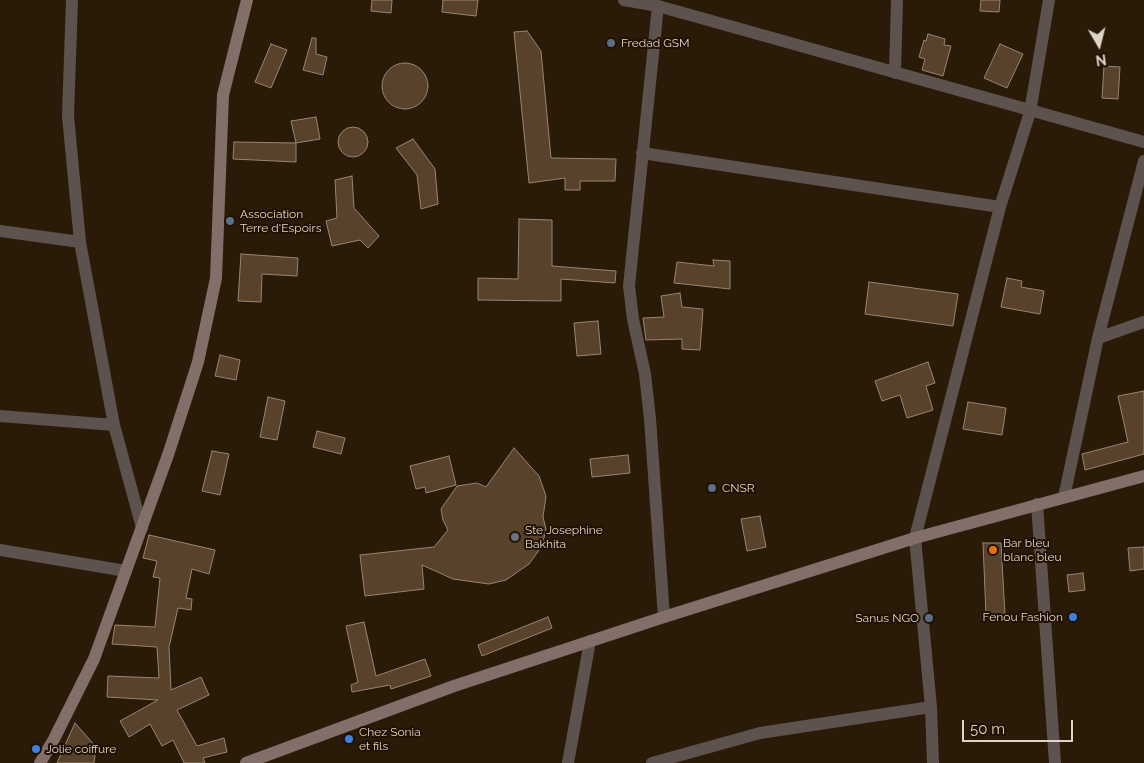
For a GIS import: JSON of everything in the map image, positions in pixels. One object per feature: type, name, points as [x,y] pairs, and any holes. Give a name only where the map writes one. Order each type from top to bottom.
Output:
[{"type":"main road","points":[[40,763],[54,740],[94,659],[142,528],[198,362],[213,294],[218,257],[223,95],[247,0]]},
{"type":"main road","points":[[246,763],[454,686],[664,617],[915,538],[1144,476]]},
{"type":"street","points":[[72,0],[68,116],[80,242],[114,425],[142,528]]},
{"type":"street","points":[[624,0],[658,6],[1030,112],[1144,142]]},
{"type":"street","points":[[894,73],[897,0]]},
{"type":"street","points":[[933,763],[931,707],[915,538],[1000,207],[1030,112],[1049,0]]},
{"type":"street","points":[[658,6],[629,286],[645,374],[650,419],[664,617]]},
{"type":"street","points":[[642,153],[1000,207]]},
{"type":"street","points":[[1064,497],[1098,338],[1144,161]]},
{"type":"street","points":[[0,230],[80,242]]},
{"type":"street","points":[[1098,338],[1144,322]]},
{"type":"street","points":[[0,416],[114,425]]},
{"type":"street","points":[[1037,504],[1055,763]]},
{"type":"street","points":[[0,550],[126,571]]},
{"type":"street","points":[[568,763],[590,641]]},
{"type":"street","points":[[652,763],[760,733],[931,707]]},
{"type":"building","points":[[372,0],[392,0],[391,13],[371,11]]},
{"type":"building","points":[[443,0],[478,0],[476,16],[442,12]]},
{"type":"building","points":[[981,0],[1000,0],[999,12],[980,11]]},
{"type":"building","points":[[527,31],[541,51],[551,158],[616,159],[615,181],[580,181],[580,190],[565,190],[565,178],[529,183],[514,32]]},
{"type":"building","points":[[928,34],[945,39],[944,45],[951,46],[943,76],[922,70],[925,59],[919,57],[924,40],[926,41]]},
{"type":"building","points":[[312,38],[316,38],[316,54],[327,57],[323,75],[303,70]]},
{"type":"building","points":[[271,44],[287,50],[271,88],[255,82]]},
{"type":"building","points":[[1000,44],[1023,54],[1007,88],[984,78]]},
{"type":"building","points":[[405,63],[418,67],[424,73],[428,86],[424,99],[418,105],[405,109],[392,105],[386,99],[382,86],[386,73],[392,67]]},
{"type":"building","points":[[1104,66],[1120,67],[1118,99],[1102,98]]},
{"type":"building","points":[[316,117],[320,139],[296,143],[291,121]]},
{"type":"building","points":[[353,127],[364,131],[368,142],[364,153],[353,157],[342,153],[338,142],[342,131]]},
{"type":"building","points":[[413,139],[435,169],[438,204],[421,209],[417,175],[396,148]]},
{"type":"building","points":[[234,142],[296,143],[296,162],[233,159]]},
{"type":"building","points":[[352,176],[354,208],[379,236],[368,248],[360,240],[332,246],[326,221],[337,218],[335,180]]},
{"type":"building","points":[[519,219],[552,220],[552,266],[616,271],[615,283],[561,279],[561,301],[478,300],[478,278],[518,279]]},
{"type":"building","points":[[241,254],[298,258],[297,276],[262,274],[261,302],[238,301]]},
{"type":"building","points":[[713,260],[730,261],[730,289],[674,283],[677,262],[714,266]]},
{"type":"building","points":[[1007,278],[1022,281],[1021,287],[1044,291],[1040,314],[1001,307]]},
{"type":"building","points":[[869,282],[958,294],[953,326],[865,314]]},
{"type":"building","points":[[680,293],[682,307],[703,309],[700,350],[682,349],[682,339],[646,340],[643,318],[664,317],[661,296]]},
{"type":"building","points":[[598,321],[601,354],[577,356],[574,323]]},
{"type":"building","points":[[220,355],[240,360],[236,380],[215,376]]},
{"type":"building","points":[[928,362],[935,383],[926,386],[933,410],[907,418],[900,395],[882,401],[875,381]]},
{"type":"building","points":[[1144,391],[1144,454],[1085,470],[1082,454],[1128,442],[1118,396]]},
{"type":"building","points":[[268,397],[285,401],[277,440],[260,437]]},
{"type":"building","points":[[968,402],[1006,408],[1002,435],[963,429]]},
{"type":"building","points":[[317,431],[345,438],[341,454],[313,447]]},
{"type":"building","points":[[514,448],[539,476],[546,496],[543,517],[546,529],[542,546],[529,564],[506,580],[489,584],[453,579],[422,565],[424,589],[365,596],[360,555],[434,547],[448,530],[443,520],[441,509],[457,486],[477,483],[486,487]]},
{"type":"building","points":[[212,451],[229,454],[220,495],[202,491]]},
{"type":"building","points":[[628,455],[630,473],[592,477],[590,459]]},
{"type":"building","points":[[449,456],[456,485],[426,493],[425,487],[416,489],[410,466]]},
{"type":"building","points":[[760,516],[766,547],[747,551],[741,519]]},
{"type":"building","points":[[149,535],[215,550],[209,574],[192,569],[186,598],[192,599],[191,610],[178,608],[169,647],[171,690],[201,677],[209,695],[177,710],[197,746],[224,738],[227,752],[203,758],[205,763],[184,763],[173,740],[162,746],[150,724],[129,737],[120,721],[158,700],[107,697],[108,676],[159,678],[157,647],[112,644],[115,625],[155,627],[160,578],[153,577],[157,561],[143,558]]},
{"type":"building","points":[[983,543],[1001,543],[1005,615],[986,615]]},
{"type":"building","points":[[1144,547],[1144,569],[1130,571],[1128,548]]},
{"type":"building","points":[[1083,573],[1085,590],[1069,592],[1067,575]]},
{"type":"building","points":[[548,617],[552,628],[482,656],[478,645]]},
{"type":"building","points":[[364,622],[376,676],[425,659],[431,676],[391,689],[390,685],[352,692],[351,685],[358,682],[346,626]]},
{"type":"building","points":[[75,723],[96,747],[94,763],[57,763]]},
{"type":"place","name":"Fredad GSM","points":[[611,43]]},
{"type":"place","name":"Association Terre d'Espoirs","points":[[230,221]]},
{"type":"place","name":"CNSR","points":[[712,488]]},
{"type":"place","name":"Ste Josephine Bakhita","points":[[515,537]]},
{"type":"place","name":"Bar bleu blanc bleu","points":[[993,550]]},
{"type":"place","name":"Fenou Fashion","points":[[1073,617]]},
{"type":"place","name":"Sanus NGO","points":[[929,618]]},
{"type":"place","name":"Chez Sonia et fils","points":[[349,739]]},
{"type":"place","name":"Jolie coiffure","points":[[36,749]]}]
